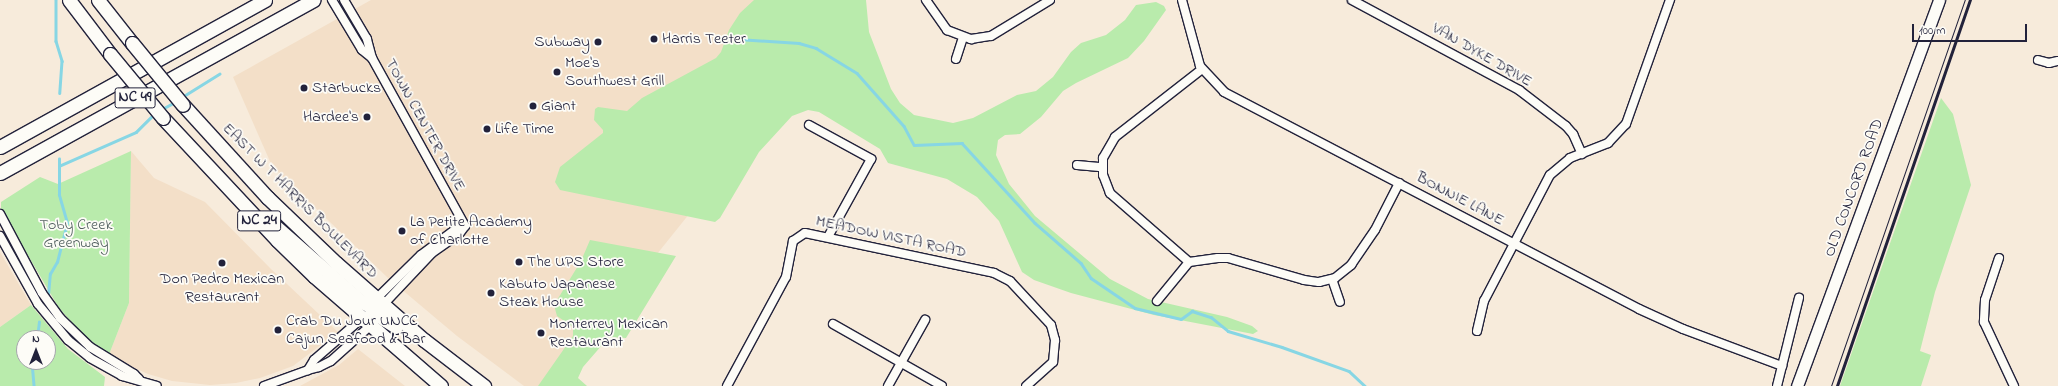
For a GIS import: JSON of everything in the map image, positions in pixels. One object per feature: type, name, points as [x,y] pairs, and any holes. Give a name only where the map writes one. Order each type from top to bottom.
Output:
[{"type":"main road","name":"NC 24","points":[[69,0],[110,54],[163,118],[277,240],[366,322],[442,386]]},
{"type":"main road","name":"EAST W T HARRIS BOULEVARD","points":[[98,0],[183,105],[267,197],[379,303],[481,384]]},
{"type":"main road","points":[[109,0],[132,43]]},
{"type":"main road","name":"NC 49","points":[[0,147],[257,3],[265,0]]},
{"type":"main road","name":"NC 49","points":[[0,173],[313,0]]},
{"type":"main road","points":[[0,142],[17,138]]},
{"type":"main road","points":[[235,196],[276,227],[362,302],[370,306],[379,303]]},
{"type":"main road","points":[[366,322],[370,316],[383,318],[441,363],[481,384]]},
{"type":"street","name":"TOWN CENTER DRIVE","points":[[332,0],[362,50],[372,58]]},
{"type":"street","name":"TOWN CENTER DRIVE","points":[[344,0],[367,39],[372,58],[465,226],[459,234],[432,253],[379,303]]},
{"type":"street","points":[[926,0],[943,26],[963,38],[991,36],[1050,0]]},
{"type":"street","name":"BONNIE LANE","points":[[1182,0],[1202,69],[1224,92],[1658,318],[1782,366]]},
{"type":"street","name":"VAN DYKE DRIVE","points":[[1352,0],[1519,90],[1566,126],[1572,134],[1582,154]]},
{"type":"street","points":[[1477,331],[1484,301],[1550,175],[1561,164],[1612,140],[1626,124],[1670,0]]},
{"type":"street","name":"OLD CONCORD ROAD","points":[[1797,386],[1939,0]]},
{"type":"street","points":[[956,59],[963,38]]},
{"type":"street","points":[[2038,60],[2049,63],[2058,61]]},
{"type":"street","points":[[1189,262],[1114,196],[1105,184],[1102,167],[1106,149],[1115,137],[1202,69]]},
{"type":"street","points":[[809,125],[871,159],[828,237]]},
{"type":"street","points":[[1077,165],[1102,167]]},
{"type":"street","points":[[1157,301],[1189,262],[1228,258],[1304,280],[1319,282],[1332,279],[1352,265],[1374,230],[1399,183]]},
{"type":"street","points":[[0,214],[42,293],[60,318],[90,347],[134,374],[139,380]]},
{"type":"street","name":"MEADOW VISTA ROAD","points":[[727,386],[786,277],[793,242],[805,233],[994,273],[1010,281],[1050,325],[1055,340],[1053,362],[1026,386]]},
{"type":"street","points":[[0,236],[38,304],[68,340],[90,358],[122,376],[157,386]]},
{"type":"street","points":[[1999,258],[1985,300],[1984,322],[2014,386]]},
{"type":"street","points":[[1332,279],[1340,302]]},
{"type":"street","points":[[1777,386],[1799,298]]},
{"type":"street","points":[[888,386],[925,320]]},
{"type":"street","points":[[264,386],[308,370],[314,360],[366,322]]},
{"type":"street","points":[[834,324],[902,361],[942,386]]},
{"type":"shaded area","points":[[371,0],[853,0],[845,20],[551,386],[524,386],[457,336],[388,278],[272,166],[233,77]]},
{"type":"shaded area","points":[[131,151],[154,178],[205,202],[271,269],[338,332],[293,366],[260,378],[236,383],[210,385],[172,381],[148,374],[113,358],[110,352],[129,303]]},
{"type":"shaded area","points":[[0,252],[31,305],[0,327]]},
{"type":"shaded area","points":[[358,349],[405,386],[300,386],[339,365]]},
{"type":"green space","points":[[754,0],[866,0],[869,32],[891,89],[900,103],[914,115],[953,123],[973,118],[1017,95],[1036,91],[1053,77],[1071,52],[1081,43],[1106,35],[1125,20],[1136,5],[1156,2],[1164,6],[1166,10],[1144,41],[1128,58],[1076,83],[1063,91],[1041,117],[1020,134],[1005,135],[998,140],[996,155],[1009,184],[1035,216],[1110,279],[1148,299],[1227,317],[1252,326],[1258,331],[1253,334],[1154,315],[1071,293],[1034,280],[1022,272],[999,221],[977,197],[947,179],[888,163],[880,149],[819,112],[808,110],[792,116],[759,152],[720,218],[715,222],[560,190],[555,182],[560,167],[603,133],[603,130],[594,120],[595,109],[598,107],[627,111],[642,98],[716,58],[721,52],[729,30],[740,13]]},
{"type":"green space","points":[[1941,98],[1953,114],[1971,185],[1935,292],[1920,351],[1931,355],[1921,386],[1840,386]]},
{"type":"green space","name":"Toby Creek Greenway","points":[[131,151],[129,303],[110,352],[113,358],[84,336],[59,308],[1,210],[1,202],[40,177],[58,184]]},
{"type":"green space","points":[[590,240],[676,256],[626,338],[609,337],[583,367],[578,378],[587,386],[538,386],[573,336],[573,327],[557,316],[554,305],[581,261]]},
{"type":"green space","points":[[31,305],[52,330],[16,330],[16,370],[56,370],[56,335],[68,349],[105,377],[104,386],[0,386],[0,327]]},
{"type":"waterway","points":[[56,0],[56,41],[62,61],[60,93]]},
{"type":"waterway","points":[[738,39],[799,43],[816,48],[857,73],[904,126],[914,145],[962,143],[1035,223],[1081,263],[1091,278],[1135,308],[1181,319],[1192,311],[1211,317],[1228,331],[1282,347],[1349,371],[1365,386]]},
{"type":"waterway","points":[[182,97],[219,74]]},
{"type":"waterway","points":[[162,109],[175,102]]},
{"type":"waterway","points":[[59,166],[136,132],[154,114]]},
{"type":"waterway","points":[[48,295],[50,274],[57,262],[67,223],[59,195],[59,159]]},
{"type":"waterway","points":[[38,330],[39,322]]},
{"type":"waterway","points":[[33,370],[34,386]]},
{"type":"tram line","points":[[1831,386],[1965,0]]},
{"type":"railway","points":[[1837,386],[1970,0]]},
{"type":"place","name":"Harris Teeter","points":[[654,39]]},
{"type":"place","name":"Subway","points":[[598,42]]},
{"type":"place","name":"Moe's Southwest Grill","points":[[557,72]]},
{"type":"place","name":"Starbucks","points":[[304,88]]},
{"type":"place","name":"Giant","points":[[533,106]]},
{"type":"place","name":"Hardee's","points":[[367,117]]},
{"type":"place","name":"Life Time","points":[[487,129]]},
{"type":"place","name":"La Petite Academy of Charlotte","points":[[402,231]]},
{"type":"place","name":"The UPS Store","points":[[519,262]]},
{"type":"place","name":"Don Pedro Mexican Restaurant","points":[[222,263]]},
{"type":"place","name":"Kabuto Japanese Steak House","points":[[491,293]]},
{"type":"place","name":"Crab Du Jour UNCC Cajun Seafood & Bar","points":[[278,330]]},
{"type":"place","name":"Monterrey Mexican Restaurant","points":[[541,333]]}]
